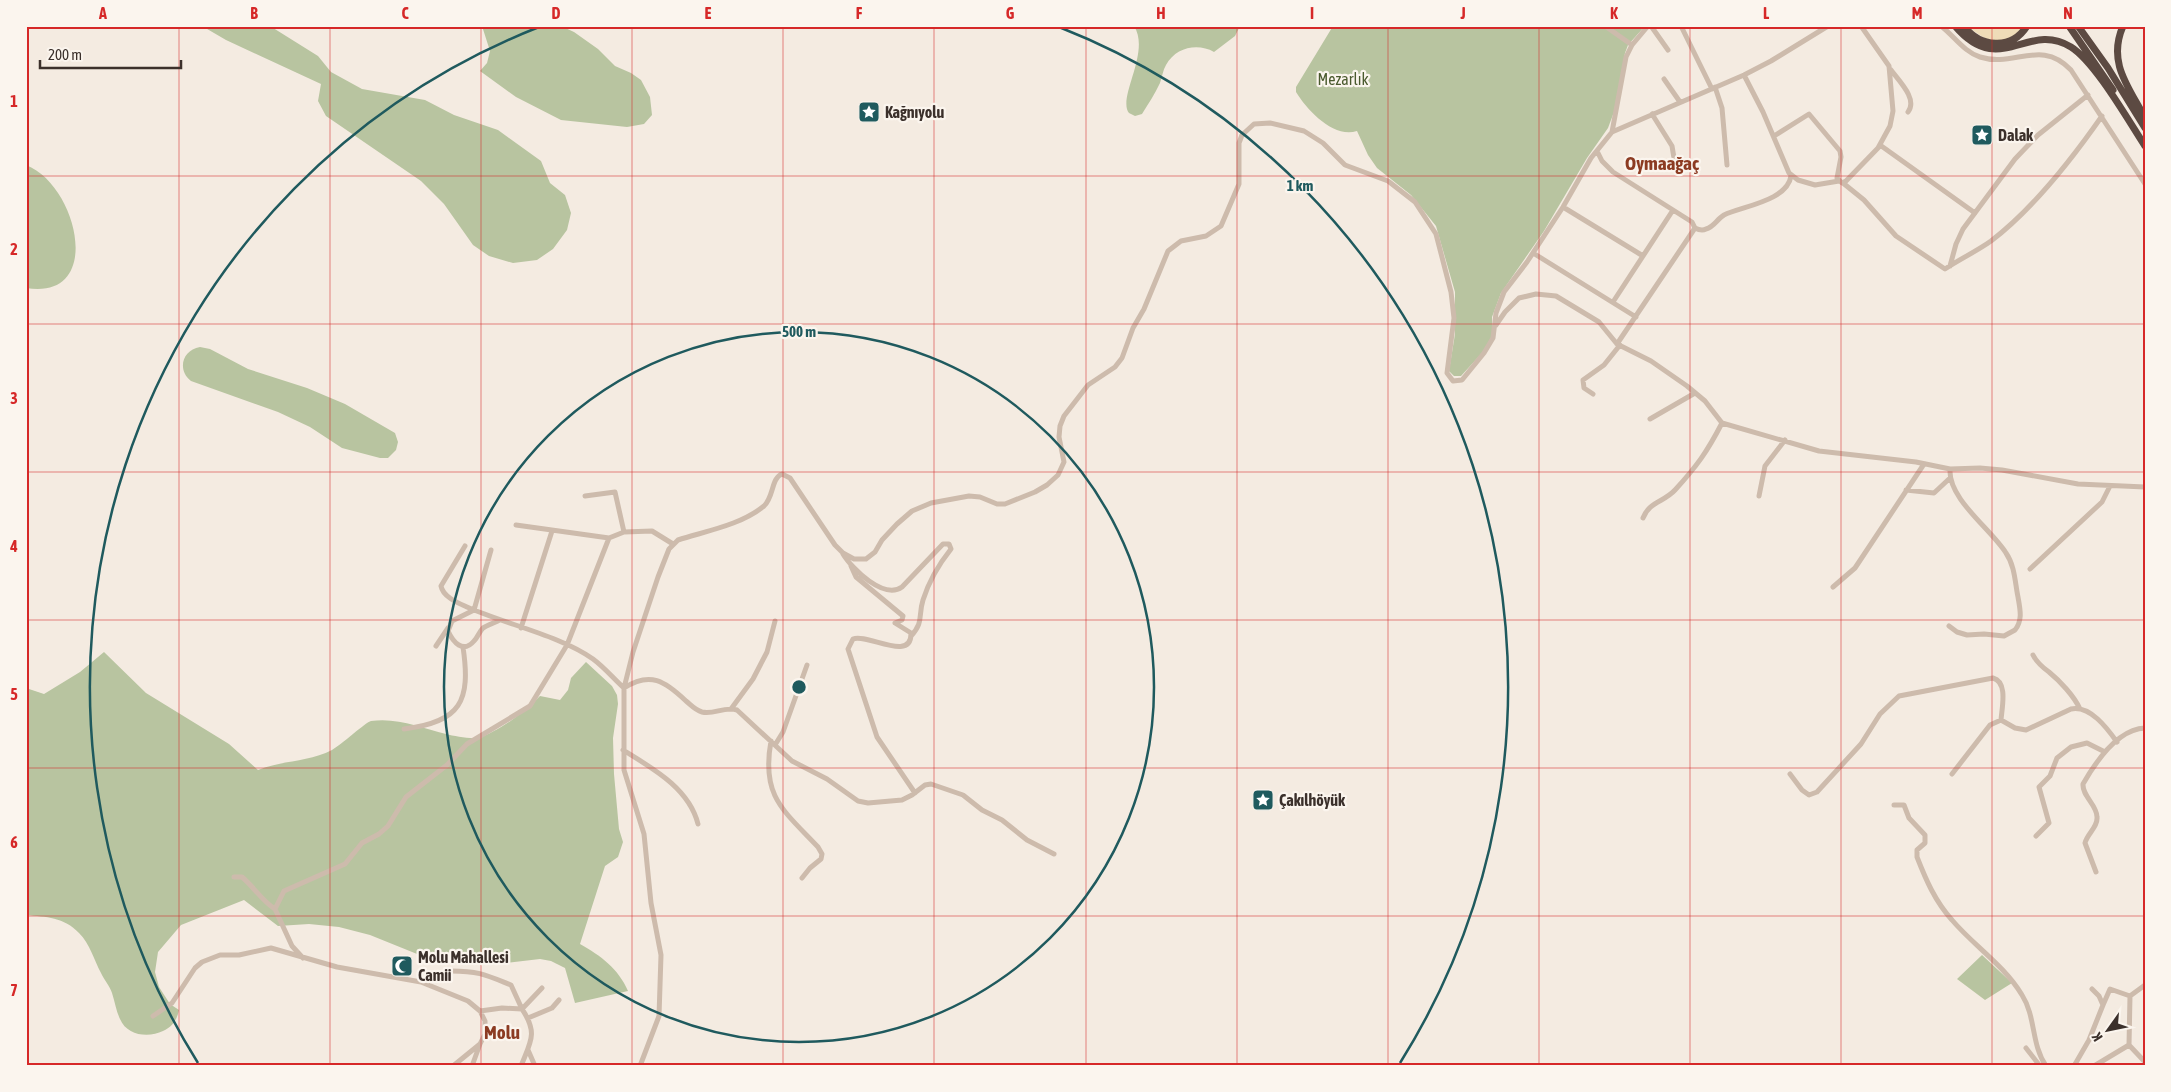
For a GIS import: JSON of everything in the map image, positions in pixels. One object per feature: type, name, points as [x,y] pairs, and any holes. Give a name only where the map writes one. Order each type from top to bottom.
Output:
[{"type":"highway","points":[[1955,26],[1964,38],[1979,47],[1990,50],[2002,50],[2028,42],[2043,40],[2058,41],[2071,47],[2092,68],[2145,145]]},
{"type":"highway","points":[[1964,26],[1973,36],[1982,41],[1997,44],[2020,35],[2026,26]]},
{"type":"highway","points":[[2069,26],[2106,78],[2145,145]]},
{"type":"highway","points":[[2078,26],[2108,68],[2145,128]]},
{"type":"highway","points":[[2122,26],[2117,43],[2118,64],[2145,118]]},
{"type":"street","points":[[1605,26],[1632,45]]},
{"type":"street","points":[[1612,132],[1623,71],[1632,45],[1650,26],[1668,50]]},
{"type":"street","points":[[1681,26],[1714,88],[1722,108],[1728,165]]},
{"type":"street","points":[[843,553],[860,560],[871,556],[897,524],[912,510],[931,503],[969,496],[980,497],[997,504],[1005,504],[1035,492],[1058,476],[1064,462],[1059,437],[1064,416],[1088,385],[1115,367],[1122,358],[1133,328],[1144,309],[1168,251],[1181,241],[1206,236],[1220,226],[1239,184],[1240,143],[1242,135],[1254,124],[1270,123],[1304,131],[1322,143],[1345,165],[1388,180],[1415,202],[1436,234],[1451,292],[1454,318],[1446,370],[1450,379],[1456,382],[1465,378],[1484,353],[1493,338],[1496,313],[1504,292],[1533,253],[1597,151],[1612,132],[1744,75],[1771,61],[1828,26]]},
{"type":"street","points":[[1861,26],[1911,100],[1911,108],[1908,112]]},
{"type":"street","points":[[1941,26],[1968,50],[1983,58],[2004,59],[2036,54],[2053,57],[2071,70],[2145,184]]},
{"type":"street","points":[[1744,75],[1774,136],[1784,166],[1791,176],[1802,182],[1815,185],[1841,182],[1869,159],[1880,145],[1890,126],[1894,111],[1889,66]]},
{"type":"street","points":[[1664,79],[1680,102]]},
{"type":"street","points":[[1950,266],[1959,237],[2022,151],[2088,95]]},
{"type":"street","points":[[1652,114],[1672,146],[1675,164]]},
{"type":"street","points":[[1774,136],[1808,114],[1841,152],[1838,176],[1841,182],[1864,200],[1896,236],[1945,268],[1997,236],[2047,188],[2102,116]]},
{"type":"street","points":[[1880,145],[1975,213]]},
{"type":"street","points":[[1597,151],[1613,172],[1693,223],[1695,228],[1702,230],[1707,229],[1727,214],[1767,200],[1786,187],[1791,176]]},
{"type":"street","points":[[1563,207],[1643,256]]},
{"type":"street","points":[[1613,302],[1673,210]]},
{"type":"street","points":[[1593,394],[1584,388],[1583,380],[1604,365],[1695,228]]},
{"type":"street","points":[[1533,253],[1636,317]]},
{"type":"street","points":[[1494,328],[1505,312],[1519,298],[1533,294],[1550,295],[1559,298],[1596,320],[1619,344],[1651,361],[1695,393],[1722,423],[1819,451],[1950,469],[1989,468],[2066,483],[2145,486]]},
{"type":"street","points":[[1650,419],[1695,393]]},
{"type":"street","points":[[1643,518],[1650,507],[1673,492],[1702,460],[1722,423]]},
{"type":"street","points":[[1759,496],[1765,466],[1785,440]]},
{"type":"street","points":[[1833,587],[1855,568],[1924,464]]},
{"type":"street","points":[[1949,626],[1954,631],[1963,635],[2004,636],[2015,630],[2020,616],[2013,570],[2008,555],[1960,498],[1949,478],[1950,469]]},
{"type":"street","points":[[640,1066],[659,1016],[661,955],[651,903],[644,834],[624,770],[624,688],[644,617],[658,577],[673,544],[678,540],[739,520],[760,508],[769,500],[776,478],[784,474],[790,478],[823,531],[843,553],[856,577],[903,616],[902,620],[894,623],[910,631],[912,636]]},
{"type":"street","points":[[1906,490],[1934,493],[1949,478]]},
{"type":"street","points":[[2030,569],[2102,502],[2110,486]]},
{"type":"street","points":[[585,496],[615,492],[624,532]]},
{"type":"street","points":[[516,526],[609,538],[624,532],[652,531],[673,544]]},
{"type":"street","points":[[521,628],[552,531]]},
{"type":"street","points":[[275,909],[284,891],[345,864],[362,843],[379,834],[388,826],[406,797],[447,765],[467,744],[530,706],[567,645],[609,538]]},
{"type":"street","points":[[851,566],[885,590],[894,591],[908,581],[943,544],[949,544],[951,549],[939,565],[922,601],[919,627],[904,645],[895,647],[868,638],[857,638],[850,642],[848,649],[877,737],[916,793]]},
{"type":"street","points":[[465,546],[442,584],[443,592],[457,603],[499,621],[567,645],[593,659],[624,688]]},
{"type":"street","points":[[436,646],[452,621],[474,610],[491,550]]},
{"type":"street","points":[[448,627],[449,634],[456,644],[463,647],[473,643],[484,628],[499,621]]},
{"type":"street","points":[[731,709],[753,679],[767,652],[775,622]]},
{"type":"street","points":[[404,729],[425,726],[452,713],[459,706],[464,698],[466,682],[463,647]]},
{"type":"street","points":[[2033,655],[2080,709],[2098,720],[2117,742]]},
{"type":"street","points":[[802,878],[821,859],[822,854],[818,847],[783,809],[773,792],[768,771],[773,743],[783,732],[807,665]]},
{"type":"street","points":[[624,688],[640,679],[650,678],[666,685],[700,711],[709,712],[731,709],[739,712],[799,766],[827,780],[862,802],[899,800],[916,793],[925,785],[931,784],[963,794],[978,807],[1002,820],[1027,840],[1054,854]]},
{"type":"street","points":[[1790,774],[1802,790],[1809,795],[1817,792],[1861,744],[1880,714],[1900,696],[1995,678],[2002,686],[2001,720]]},
{"type":"street","points":[[2001,720],[2015,728],[2026,730],[2070,709],[2080,709]]},
{"type":"street","points":[[1952,774],[1990,725],[2001,720]]},
{"type":"street","points":[[2096,872],[2085,843],[2096,823],[2097,816],[2083,785],[2105,752],[2133,730],[2145,728]]},
{"type":"street","points":[[2036,836],[2049,823],[2039,789],[2050,776],[2057,758],[2071,747],[2082,743],[2090,743],[2105,752]]},
{"type":"street","points":[[623,750],[673,784],[691,807],[698,824]]},
{"type":"street","points":[[1894,805],[1904,805],[1909,818],[1925,835],[1925,843],[1918,850],[1916,857],[1933,896],[1956,924],[2007,974],[2026,1000],[2030,1008],[2038,1050],[2046,1066]]},
{"type":"street","points":[[234,877],[242,876],[253,886],[265,903],[275,909],[292,946],[303,958]]},
{"type":"street","points":[[153,1016],[172,1003],[195,968],[210,958],[271,948],[338,967],[421,982],[468,1001],[480,1011],[485,1020],[485,1034],[472,1066]]},
{"type":"street","points":[[451,971],[471,971],[489,975],[511,985],[528,1018],[533,1034],[521,1066]]},
{"type":"street","points":[[2130,996],[2145,984]]},
{"type":"street","points":[[480,1011],[502,1008],[522,1009],[542,988]]},
{"type":"street","points":[[2092,989],[2099,996],[2103,1005]]},
{"type":"street","points":[[2074,1066],[2089,1040],[2110,989],[2130,996]]},
{"type":"street","points":[[2130,996],[2129,1045],[2145,1062]]},
{"type":"street","points":[[528,1018],[552,1008],[559,1000]]},
{"type":"street","points":[[453,1066],[480,1044]]},
{"type":"street","points":[[2094,1066],[2129,1045]]},
{"type":"street","points":[[2026,1048],[2040,1066]]},
{"type":"street","points":[[528,1050],[535,1066]]},
{"type":"green space","points":[[202,26],[270,26],[318,56],[331,72],[362,89],[425,100],[454,115],[498,130],[541,161],[550,183],[565,195],[571,213],[567,230],[553,249],[537,260],[513,263],[489,256],[473,245],[444,204],[421,181],[326,116],[318,101],[321,84],[226,40]]},
{"type":"green space","points":[[482,26],[561,26],[574,32],[598,49],[615,66],[641,80],[650,97],[652,115],[644,124],[627,127],[561,120],[516,97],[480,71],[487,63],[490,51]]},
{"type":"green space","points":[[1134,26],[1240,26],[1235,36],[1214,52],[1194,47],[1175,54],[1166,65],[1160,83],[1142,114],[1135,116],[1129,113],[1126,106],[1139,48]]},
{"type":"green space","name":"Mezarlık","points":[[1333,26],[1645,26],[1628,45],[1625,53],[1614,112],[1608,128],[1587,158],[1544,231],[1501,293],[1492,317],[1492,337],[1482,353],[1461,376],[1454,376],[1449,371],[1455,334],[1455,292],[1436,226],[1411,195],[1377,168],[1368,155],[1357,131],[1339,131],[1330,127],[1307,107],[1296,92],[1296,87]]},
{"type":"green space","points":[[26,165],[44,177],[59,194],[70,216],[75,239],[74,260],[67,277],[51,287],[26,288]]},
{"type":"green space","points":[[200,347],[210,349],[248,369],[307,388],[345,404],[395,433],[398,442],[396,450],[388,458],[380,458],[342,448],[310,427],[278,412],[191,381],[184,371],[183,361],[189,352]]},
{"type":"green space","points":[[104,652],[146,693],[229,744],[258,770],[323,754],[332,750],[371,721],[390,720],[453,736],[477,738],[511,721],[540,696],[560,700],[568,690],[571,678],[586,662],[612,686],[617,695],[618,704],[613,738],[614,774],[619,829],[623,842],[618,857],[605,866],[580,944],[608,963],[628,991],[575,1003],[565,968],[551,961],[540,959],[489,965],[422,956],[370,935],[339,927],[309,924],[278,926],[244,900],[181,925],[158,952],[155,972],[159,987],[170,1004],[179,1010],[177,1017],[166,1029],[157,1033],[145,1035],[128,1029],[123,1025],[110,988],[83,937],[61,921],[48,917],[26,915],[26,688],[44,694],[80,672]]},
{"type":"green space","points":[[1982,955],[2012,983],[1985,1000],[1957,979]]},
{"type":"sand","points":[[1967,26],[2024,26],[2010,39],[1996,41],[1982,37]]},
{"type":"place","name":"Kağnıyolu","points":[[869,112]]},
{"type":"place","name":"Dalak","points":[[1982,135]]},
{"type":"place","name":"Çakılhöyük","points":[[1263,800]]},
{"type":"place","name":"Molu Mahallesi Camii","points":[[402,966]]},
{"type":"district","name":"Oymaağaç","points":[[1662,163]]},
{"type":"district","name":"Molu","points":[[502,1032]]}]
